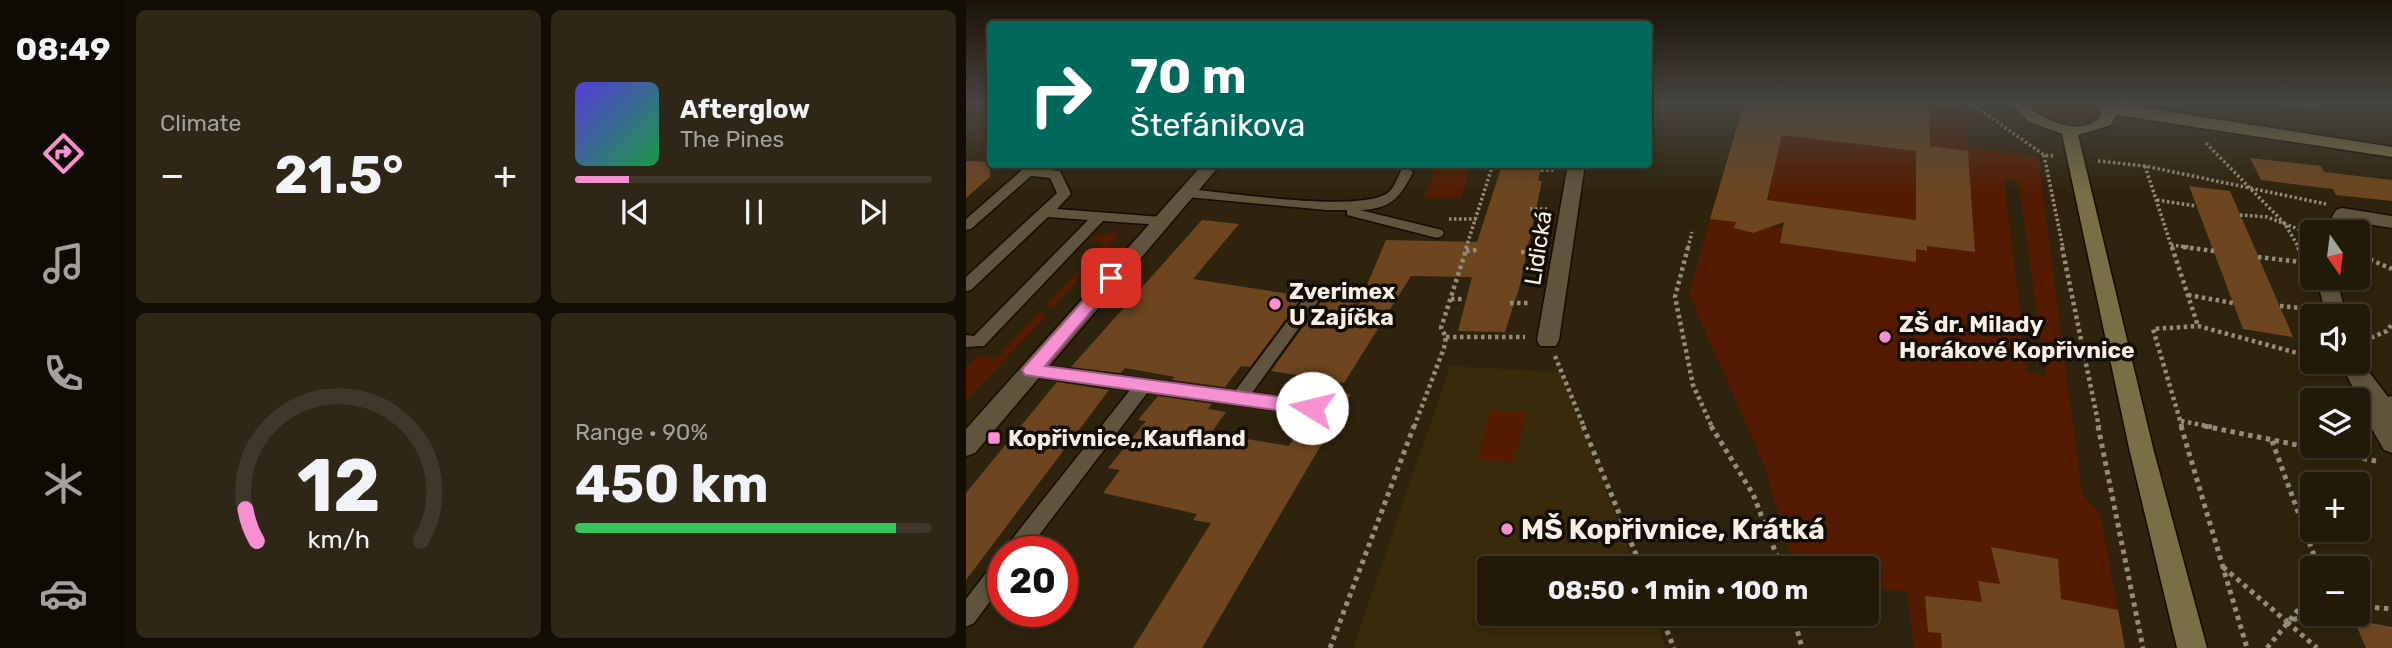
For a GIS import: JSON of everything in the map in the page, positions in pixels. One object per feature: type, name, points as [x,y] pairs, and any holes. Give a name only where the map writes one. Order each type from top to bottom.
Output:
[{"type":"main road","points":[[2070,133],[2141,448],[2192,648]]},
{"type":"main road","points":[[2276,133],[2392,152]]},
{"type":"street","points":[[966,446],[1210,168]]},
{"type":"street","name":"Lidická","points":[[1548,340],[1568,168]]},
{"type":"street","points":[[2337,220],[2342,214],[2392,222]]},
{"type":"street","points":[[2357,374],[2388,407],[2378,419],[2387,453]]},
{"type":"lane","points":[[1187,194],[1326,206],[1374,205],[1395,194],[1407,172]]},
{"type":"lane","points":[[966,226],[1028,173],[1055,174],[1064,194],[966,286]]},
{"type":"lane","points":[[1326,206],[1437,233]]},
{"type":"lane","points":[[1045,212],[1162,221]]},
{"type":"lane","points":[[966,341],[978,342],[1100,216]]},
{"type":"lane","points":[[1240,397],[1314,296]]},
{"type":"lane","points":[[1031,370],[1312,408]]},
{"type":"lane","points":[[1027,536],[1145,384]]},
{"type":"lane","points":[[966,616],[987,589]]},
{"type":"path","points":[[2014,133],[2045,155],[2056,156]]},
{"type":"path","points":[[2204,140],[2285,224],[2300,248]]},
{"type":"path","points":[[2045,155],[2143,648]]},
{"type":"path","points":[[2094,160],[2146,166],[2309,198]]},
{"type":"path","points":[[2146,166],[2198,326]]},
{"type":"path","points":[[1330,648],[1446,337],[1441,328],[1492,168]]},
{"type":"path","points":[[1496,168],[1501,169]]},
{"type":"path","points":[[1541,170],[1568,168]]},
{"type":"path","points":[[2157,200],[2196,206]]},
{"type":"path","points":[[1480,208],[1488,208]]},
{"type":"path","points":[[1530,209],[1553,209]]},
{"type":"path","points":[[2240,215],[2267,217],[2300,230]]},
{"type":"path","points":[[1692,232],[1675,297],[1693,385],[1717,439],[1753,494],[1777,556]]},
{"type":"path","points":[[2171,245],[2214,251]]},
{"type":"path","points":[[1466,251],[1477,250]]},
{"type":"path","points":[[1521,252],[1544,252]]},
{"type":"path","points":[[2258,257],[2300,262]]},
{"type":"path","points":[[2370,260],[2392,269]]},
{"type":"path","points":[[2188,295],[2233,303]]},
{"type":"path","points":[[1451,299],[1464,299]]},
{"type":"path","points":[[1510,303],[1533,303]]},
{"type":"path","points":[[2280,306],[2300,309]]},
{"type":"path","points":[[2370,338],[2387,331],[2392,324]]},
{"type":"path","points":[[2247,648],[2153,329],[2198,326],[2300,354]]},
{"type":"path","points":[[1446,337],[1526,337],[1548,340],[1637,556]]},
{"type":"path","points":[[2181,421],[2272,441],[2387,453]]},
{"type":"path","points":[[2272,441],[2314,556]]},
{"type":"path","points":[[2222,566],[2317,648]]},
{"type":"path","points":[[2267,648],[2300,606]]},
{"type":"path","points":[[2370,607],[2392,610]]},
{"type":"path","points":[[2286,621],[2300,618]]},
{"type":"path","points":[[1665,626],[1674,648]]},
{"type":"path","points":[[1796,626],[1802,648]]},
{"type":"shaded area","points":[[966,133],[987,133],[987,142],[966,141]]},
{"type":"shaded area","name":"ZŠ dr. Milady Horákové Kopřivnice","points":[[1912,133],[1967,133],[1968,146],[2038,157],[2082,494],[2100,513],[2125,648],[1914,648],[1907,592],[1879,588],[1879,556],[1791,556],[1763,462],[1689,294],[1710,219],[1736,222],[1734,228],[1753,233],[1756,225],[1782,228],[1780,243],[1915,262],[1916,249],[1926,251],[1927,246],[1975,252],[1968,151],[1868,139]],"holes":[[[2004,179],[2018,180],[2046,376],[2028,373]]]},
{"type":"shaded area","points":[[1782,135],[1916,151],[1916,220],[1788,203],[1764,217]]},
{"type":"shaded area","points":[[1436,168],[1470,168],[1461,198],[1424,198]]},
{"type":"shaded area","points":[[1120,232],[1053,308],[1045,306],[1105,242],[1088,240],[1102,234]]},
{"type":"shaded area","points":[[1039,312],[1048,314],[966,401],[966,367],[977,356],[996,358]]},
{"type":"shaded area","name":"MŠ Kopřivnice, Krátká","points":[[1450,366],[1561,372],[1631,556],[1477,556],[1477,626],[1658,626],[1666,648],[1353,648]]},
{"type":"shaded area","points":[[1491,411],[1527,412],[1514,462],[1477,460]]},
{"type":"building","points":[[1735,133],[1930,133],[1930,146],[1968,151],[1975,252],[1927,246],[1927,251],[1916,249],[1916,262],[1780,243],[1784,222],[1753,233],[1734,228],[1736,222],[1710,219]],"holes":[[[1782,135],[1916,151],[1916,220],[1767,200]]]},
{"type":"building","points":[[2250,158],[2321,166],[2324,172],[2392,180],[2392,201],[2336,195],[2333,189],[2261,180]]},
{"type":"building","points":[[966,161],[987,162],[990,177],[966,198]]},
{"type":"building","points":[[1501,168],[1541,168],[1538,181],[1542,181],[1520,285],[1505,332],[1458,331],[1472,277],[1411,276],[1344,383],[1271,371],[1323,299],[1359,304],[1386,240],[1477,242]]},
{"type":"building","points":[[2189,186],[2230,191],[2293,337],[2243,329]]},
{"type":"building","points":[[1202,220],[1239,224],[1193,279],[1303,296],[1250,367],[1241,366],[1225,387],[1172,380],[1175,377],[1125,368],[1121,373],[1071,367]]},
{"type":"building","points":[[1057,382],[1109,390],[999,536],[987,536],[987,552],[966,580],[966,493]]},
{"type":"building","points":[[1324,390],[1351,394],[1202,648],[1133,648],[1211,523],[1193,520],[1197,514],[1103,493],[1120,470],[1108,468],[1146,421],[1138,420],[1158,396],[1212,404],[1208,409],[1226,412],[1211,433],[1289,446],[1307,417],[1320,414],[1323,407],[1317,400]]},
{"type":"building","points":[[1991,547],[2058,559],[2061,599],[2118,610],[2125,648],[1942,648],[1941,633],[1928,632],[1925,596],[1982,602],[1978,581],[2000,584]]},
{"type":"building","points":[[2370,623],[2392,627],[2392,648],[2366,648],[2357,626],[2370,626]]},
{"type":"place","name":"Zverimex U Zajíčka","points":[[1275,304]]},
{"type":"place","name":"ZŠ dr. Milady Horákové Kopřivnice","points":[[1885,337]]},
{"type":"place","name":"Kopřivnice,,Kaufland","points":[[994,438]]},
{"type":"place","name":"MŠ Kopřivnice, Krátká","points":[[1507,529]]},
{"type":"route","points":[[1111,278],[1031,370],[1312,408]]}]
